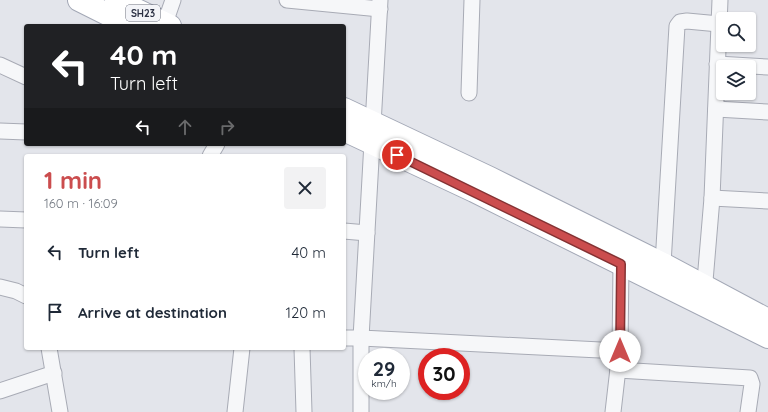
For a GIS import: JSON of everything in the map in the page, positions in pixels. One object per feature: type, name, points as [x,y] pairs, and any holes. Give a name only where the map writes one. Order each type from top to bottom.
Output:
[{"type":"main road","name":"SH23","points":[[78,0],[115,4],[165,24]]},
{"type":"main road","name":"SH23","points":[[115,4],[130,24]]},
{"type":"main road","points":[[346,111],[372,133],[474,191],[621,264],[768,320]]},
{"type":"main road","points":[[346,130],[372,133],[490,178],[663,264],[704,295],[768,337]]},
{"type":"street","points":[[167,24],[173,0]]},
{"type":"street","points":[[287,0],[380,4],[361,338],[361,412]]},
{"type":"street","points":[[468,93],[472,0]]},
{"type":"street","points":[[720,0],[720,12]]},
{"type":"street","points":[[663,264],[677,26],[680,22],[687,21],[716,24]]},
{"type":"street","points":[[0,65],[24,76]]},
{"type":"street","points":[[756,66],[768,67]]},
{"type":"street","points":[[704,295],[712,198],[716,100]]},
{"type":"street","points":[[716,109],[768,112]]},
{"type":"street","points":[[0,131],[24,132]]},
{"type":"street","points":[[712,198],[768,201]]},
{"type":"street","points":[[0,219],[24,220]]},
{"type":"street","points":[[346,231],[367,234]]},
{"type":"street","points":[[613,412],[620,351],[621,264]]},
{"type":"street","points":[[0,287],[16,291],[24,295]]},
{"type":"street","points":[[346,338],[620,351]]},
{"type":"street","points":[[49,350],[60,412]]},
{"type":"street","points":[[235,412],[242,350]]},
{"type":"street","points":[[302,350],[304,412]]},
{"type":"street","points":[[618,370],[750,378],[752,384],[748,412]]},
{"type":"street","points":[[0,391],[54,373]]},
{"type":"route","points":[[397,155],[474,191],[621,264],[620,351]]}]
